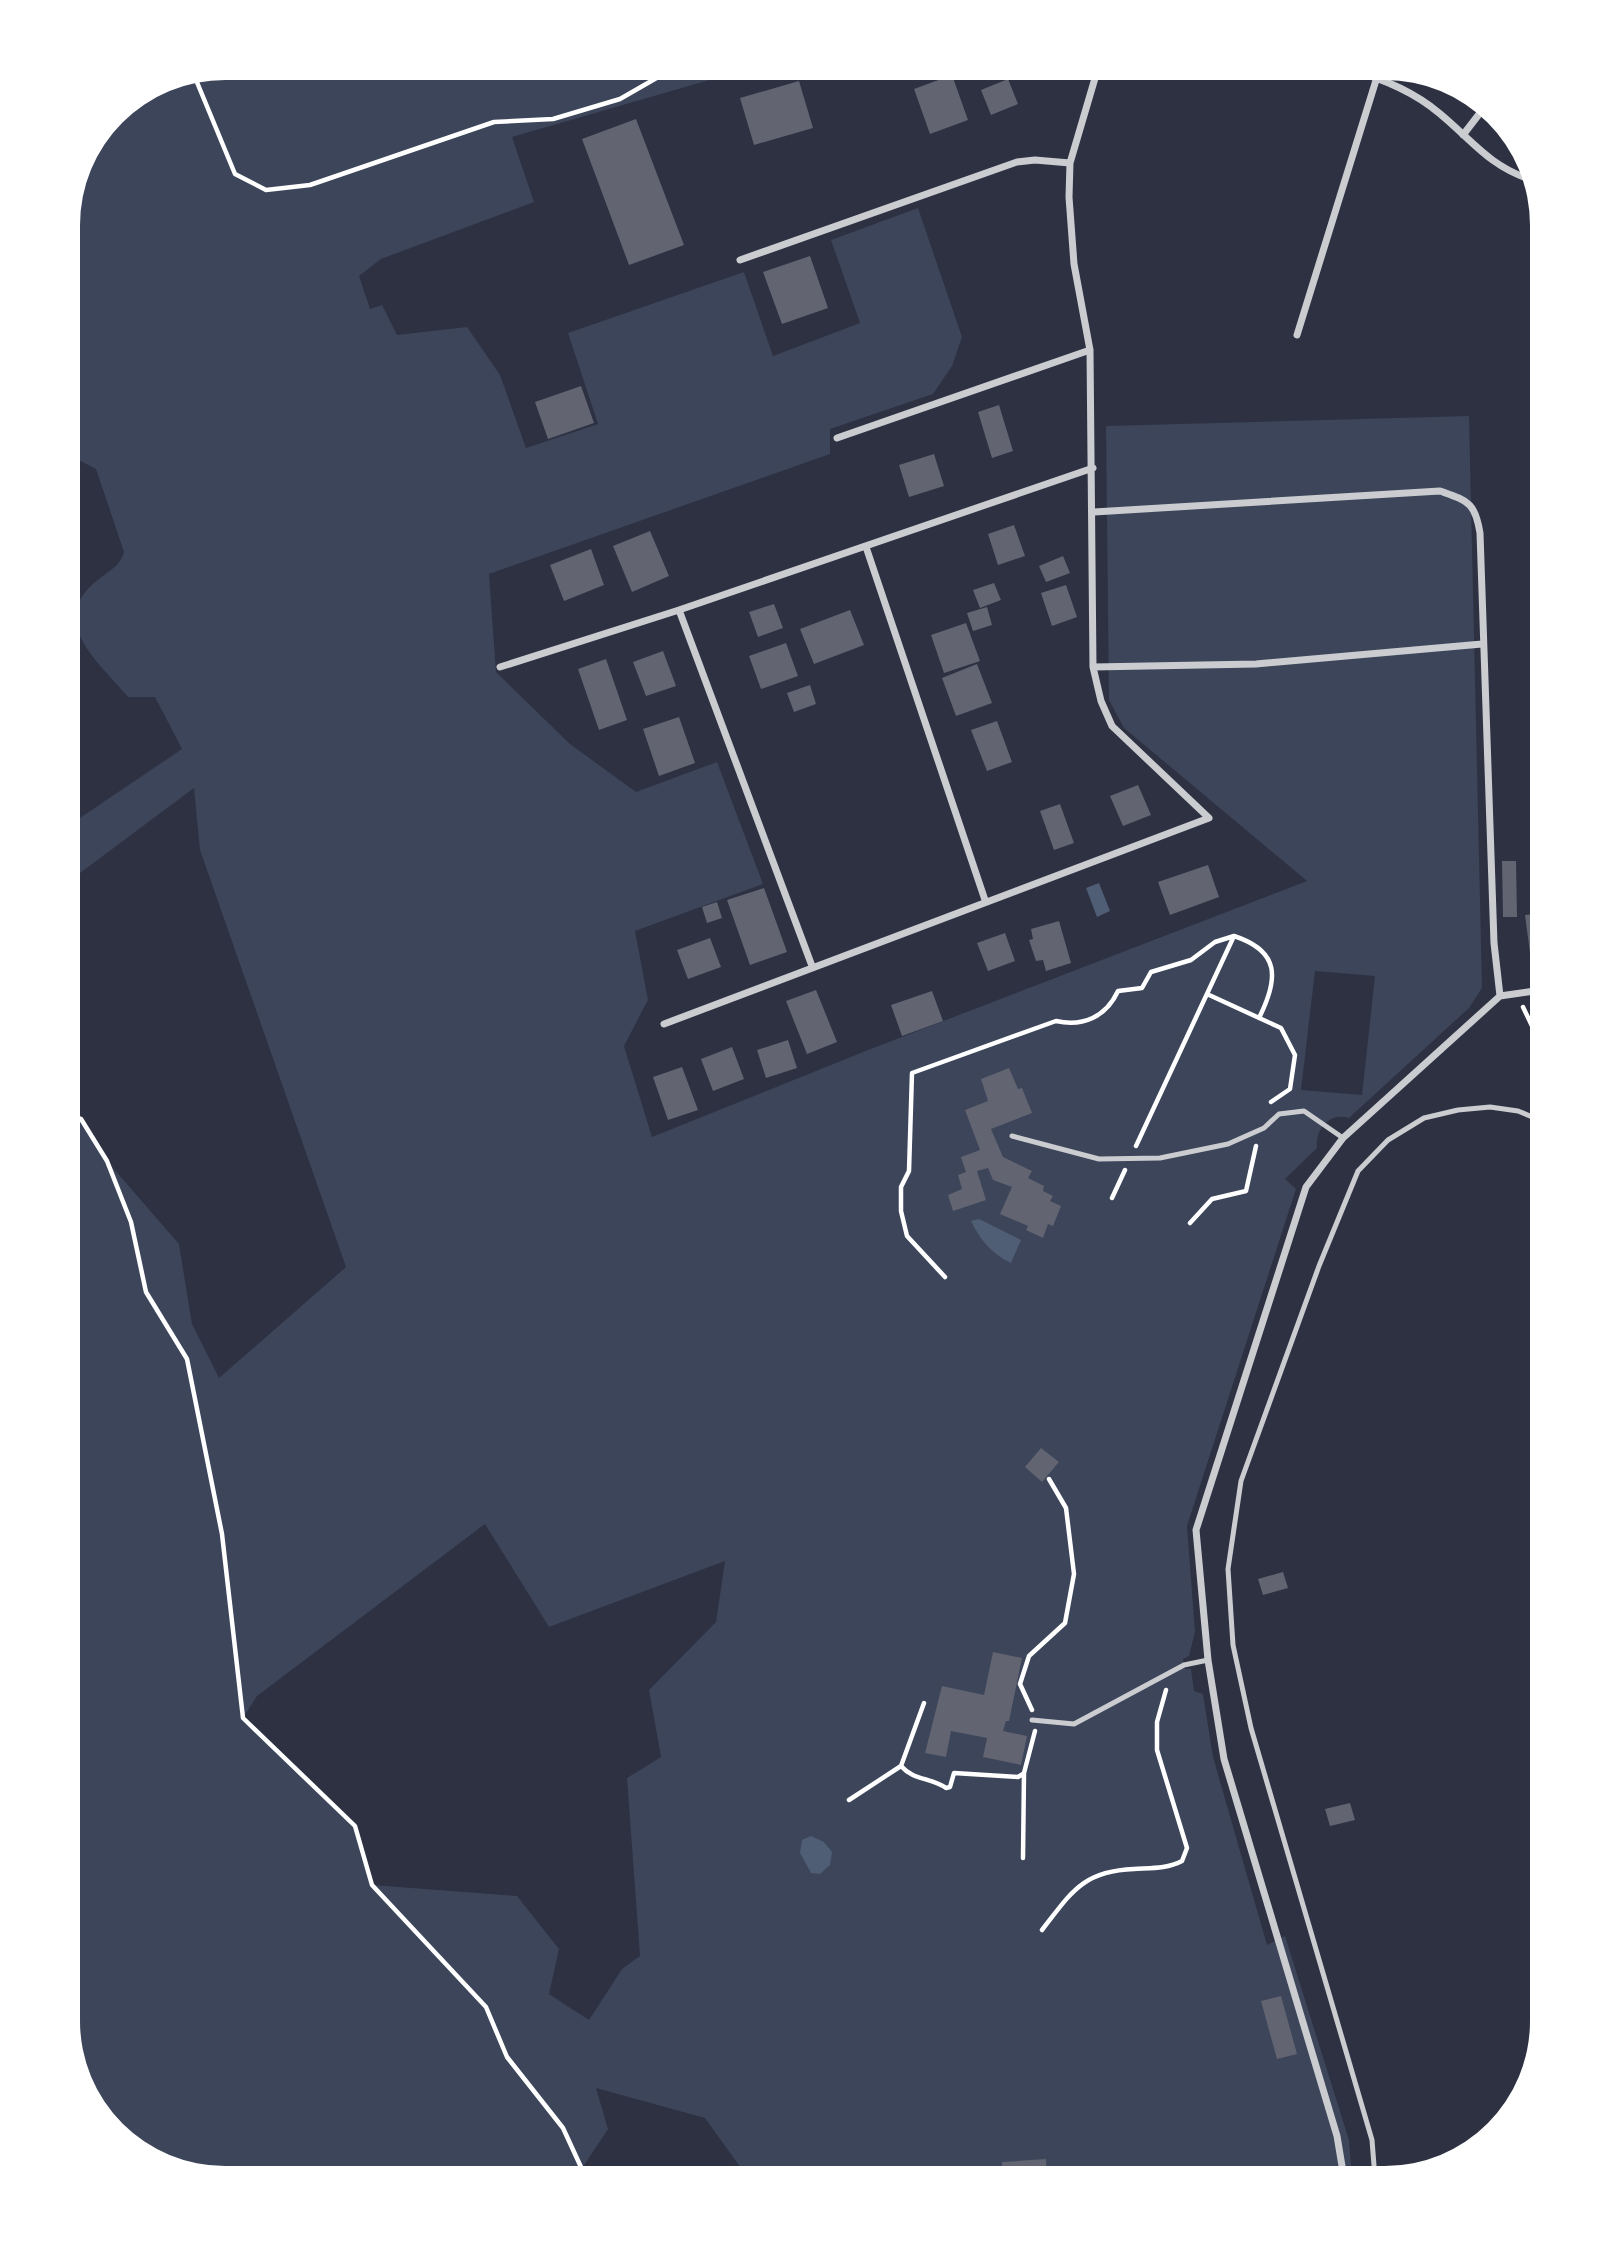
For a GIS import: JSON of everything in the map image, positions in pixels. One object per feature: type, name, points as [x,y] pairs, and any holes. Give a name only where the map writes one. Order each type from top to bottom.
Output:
[{"type":"street","points":[[664,1024],[985,900],[1209,818],[1112,726],[1101,701],[1093,667],[1094,512],[1090,349],[1070,234],[1070,163],[1094,81]]},
{"type":"street","points":[[1297,335],[1376,81]]},
{"type":"street","points":[[1386,81],[1409,92],[1438,112],[1483,156],[1507,172],[1520,176]]},
{"type":"street","points":[[1462,135],[1478,115]]},
{"type":"street","points":[[740,260],[1017,163],[1035,160],[1070,163]]},
{"type":"street","points":[[837,438],[1090,349]]},
{"type":"street","points":[[500,667],[866,547],[1093,467]]},
{"type":"street","points":[[1094,512],[1440,491],[1465,500],[1477,510],[1494,943],[1500,996]]},
{"type":"street","points":[[866,547],[985,900]]},
{"type":"street","points":[[679,610],[812,966]]},
{"type":"street","points":[[1093,667],[1256,664],[1482,644]]},
{"type":"street","points":[[1342,2166],[1337,2136],[1224,1759],[1208,1660],[1196,1530],[1306,1187],[1343,1138],[1500,996],[1530,991]]},
{"type":"lane","points":[[1374,2166],[1372,2140],[1251,1728],[1233,1645],[1227,1569],[1241,1481],[1319,1266],[1358,1171],[1388,1140],[1424,1118],[1458,1110],[1490,1107],[1530,1116]]},
{"type":"lane","points":[[1012,1136],[1099,1159],[1160,1158],[1228,1144],[1264,1128],[1279,1114],[1304,1111],[1343,1138]]},
{"type":"lane","points":[[1035,1721],[1074,1724],[1184,1665],[1208,1660]]},
{"type":"path","points":[[197,83],[235,174],[266,190],[310,185],[494,122],[553,120],[620,99],[652,80]]},
{"type":"path","points":[[1112,1198],[1234,936]]},
{"type":"path","points":[[945,1278],[907,1236],[901,1211],[901,1187],[909,1171],[912,1073],[1056,1021],[1074,1025],[1093,1019],[1112,1005],[1118,991],[1142,988],[1151,972],[1191,960],[1215,942],[1234,936],[1255,943],[1265,951],[1270,964],[1272,983],[1259,1018]]},
{"type":"path","points":[[1516,993],[1530,1022]]},
{"type":"path","points":[[1190,1223],[1212,1199],[1246,1191],[1250,1181],[1249,1168],[1271,1101],[1290,1089],[1295,1055],[1281,1028],[1207,994]]},
{"type":"path","points":[[80,1120],[107,1161],[131,1222],[146,1292],[187,1359],[222,1534],[236,1679],[243,1718],[355,1826],[372,1885],[486,2007],[507,2057],[563,2128],[580,2165]]},
{"type":"path","points":[[1023,1858],[1024,1773],[1035,1721],[1020,1684],[1030,1656],[1065,1623],[1074,1574],[1066,1508],[1049,1479]]},
{"type":"path","points":[[1042,1930],[1078,1885],[1113,1870],[1171,1867],[1182,1861],[1187,1848],[1157,1750],[1157,1722],[1172,1672]]},
{"type":"path","points":[[849,1800],[901,1766],[924,1703]]},
{"type":"path","points":[[901,1766],[914,1778],[936,1781],[946,1788],[950,1787],[954,1773],[1018,1777],[1024,1773]]},
{"type":"shaded area","points":[[225,80],[708,80],[512,137],[534,202],[381,259],[359,276],[370,309],[382,305],[397,335],[467,327],[500,375],[526,448],[598,424],[568,333],[744,272],[773,356],[860,323],[831,240],[918,208],[962,337],[952,366],[933,394],[830,429],[830,454],[489,574],[496,672],[570,744],[636,792],[717,762],[763,884],[635,931],[648,1000],[624,1046],[652,1137],[868,1050],[1307,881],[1124,728],[1109,700],[1106,426],[1469,416],[1482,988],[1469,1008],[1349,1118],[1335,1118],[1325,1124],[1318,1135],[1317,1148],[1285,1179],[1296,1189],[1187,1526],[1195,1632],[1189,1656],[1183,1659],[1185,1669],[1191,1669],[1194,1691],[1203,1694],[1213,1757],[1267,1945],[1285,1936],[1349,2140],[1351,2166],[739,2165],[705,2118],[596,2088],[608,2129],[584,2165],[197,2163],[161,2151],[130,2130],[116,2116],[100,2093],[85,2058],[80,2021],[81,1117],[107,1161],[179,1244],[192,1324],[219,1378],[346,1267],[200,850],[194,788],[81,873],[81,817],[182,749],[155,697],[128,697],[91,654],[81,636],[83,594],[117,564],[124,552],[96,469],[81,461],[81,216],[85,188],[95,161],[110,137],[130,116],[161,95],[188,85]],"holes":[[[1315,971],[1375,976],[1362,1095],[1301,1090]],[[485,1524],[549,1627],[725,1561],[716,1622],[649,1690],[661,1757],[627,1778],[640,1956],[622,1969],[589,2020],[549,1994],[559,1949],[517,1896],[373,1885],[355,1826],[243,1718],[257,1696]]]},
{"type":"shaded area","points":[[1099,883],[1110,911],[1097,917],[1086,888]]},
{"type":"shaded area","points":[[979,1219],[1021,1240],[1011,1263],[992,1251],[983,1240],[971,1221]]},
{"type":"shaded area","points":[[811,1836],[824,1842],[832,1852],[830,1865],[820,1874],[811,1873],[800,1853],[802,1840]]},
{"type":"building","points":[[799,81],[813,128],[754,145],[740,98]]},
{"type":"building","points":[[937,81],[954,81],[968,120],[930,134],[914,89]]},
{"type":"building","points":[[1009,81],[1018,104],[991,115],[981,90]]},
{"type":"building","points":[[636,119],[684,245],[629,265],[582,139]]},
{"type":"building","points":[[810,256],[828,308],[782,324],[763,272]]},
{"type":"building","points":[[581,386],[594,423],[548,439],[535,402]]},
{"type":"building","points":[[999,405],[1013,451],[992,458],[978,412]]},
{"type":"building","points":[[934,454],[944,486],[909,497],[899,465]]},
{"type":"building","points":[[1014,525],[1025,556],[998,565],[988,534]]},
{"type":"building","points":[[650,531],[669,576],[632,592],[613,546]]},
{"type":"building","points":[[591,549],[604,585],[564,601],[550,565]]},
{"type":"building","points":[[1063,556],[1070,573],[1046,582],[1039,566]]},
{"type":"building","points":[[994,583],[1001,600],[980,608],[973,590]]},
{"type":"building","points":[[1066,585],[1077,617],[1052,626],[1041,593]]},
{"type":"building","points":[[774,604],[783,628],[758,637],[749,612]]},
{"type":"building","points":[[987,607],[992,625],[973,631],[967,613]]},
{"type":"building","points":[[850,610],[864,645],[814,664],[800,629]]},
{"type":"building","points":[[966,623],[980,661],[944,673],[931,635]]},
{"type":"building","points":[[786,643],[798,676],[761,689],[749,656]]},
{"type":"building","points":[[663,651],[676,686],[646,696],[633,662]]},
{"type":"building","points":[[606,659],[627,720],[599,730],[578,669]]},
{"type":"building","points":[[977,664],[992,703],[956,716],[942,678]]},
{"type":"building","points":[[810,685],[816,704],[794,712],[787,693]]},
{"type":"building","points":[[679,717],[695,763],[659,776],[643,729]]},
{"type":"building","points":[[997,721],[1012,762],[987,771],[971,730]]},
{"type":"building","points":[[1138,785],[1151,815],[1123,826],[1110,796]]},
{"type":"building","points":[[1060,804],[1074,843],[1054,850],[1040,811]]},
{"type":"building","points":[[1502,861],[1516,861],[1517,917],[1503,917]]},
{"type":"building","points":[[1208,865],[1219,897],[1170,915],[1158,882]]},
{"type":"building","points":[[764,888],[787,952],[750,965],[727,900]]},
{"type":"building","points":[[717,902],[722,918],[707,923],[702,907]]},
{"type":"building","points":[[1530,914],[1530,953],[1525,915]]},
{"type":"building","points":[[1059,921],[1071,963],[1046,971],[1043,960],[1036,961],[1029,940],[1033,939],[1031,929]]},
{"type":"building","points":[[1005,933],[1015,961],[988,971],[977,943]]},
{"type":"building","points":[[710,938],[721,967],[688,979],[677,950]]},
{"type":"building","points":[[816,990],[837,1042],[807,1054],[786,1001]]},
{"type":"building","points":[[932,991],[943,1021],[902,1036],[891,1005]]},
{"type":"building","points":[[788,1040],[797,1068],[766,1078],[757,1050]]},
{"type":"building","points":[[732,1047],[744,1079],[713,1091],[701,1059]]},
{"type":"building","points":[[682,1067],[698,1110],[668,1120],[653,1077]]},
{"type":"building","points":[[1009,1068],[1018,1089],[1022,1088],[1032,1113],[991,1129],[1003,1157],[1032,1171],[1028,1178],[1044,1186],[1043,1191],[1053,1196],[1050,1201],[1061,1206],[1053,1226],[1048,1224],[1043,1238],[1026,1230],[1028,1226],[1000,1214],[1012,1187],[993,1180],[988,1168],[977,1171],[986,1200],[953,1211],[948,1195],[962,1189],[958,1175],[966,1172],[961,1157],[980,1150],[965,1110],[988,1101],[981,1079]]},
{"type":"building","points":[[1041,1448],[1059,1462],[1042,1482],[1025,1467]]},
{"type":"building","points":[[1283,1572],[1288,1588],[1263,1595],[1258,1579]]},
{"type":"building","points":[[993,1652],[1022,1658],[1009,1721],[1006,1721],[1003,1731],[1027,1736],[1021,1765],[983,1757],[987,1738],[951,1731],[946,1757],[925,1753],[942,1686],[984,1695]]},
{"type":"building","points":[[1350,1803],[1355,1820],[1330,1826],[1325,1809]]},
{"type":"building","points":[[1281,1996],[1297,2054],[1277,2059],[1261,2001]]},
{"type":"building","points":[[1046,2159],[1046,2166],[1002,2166],[1002,2162]]}]
